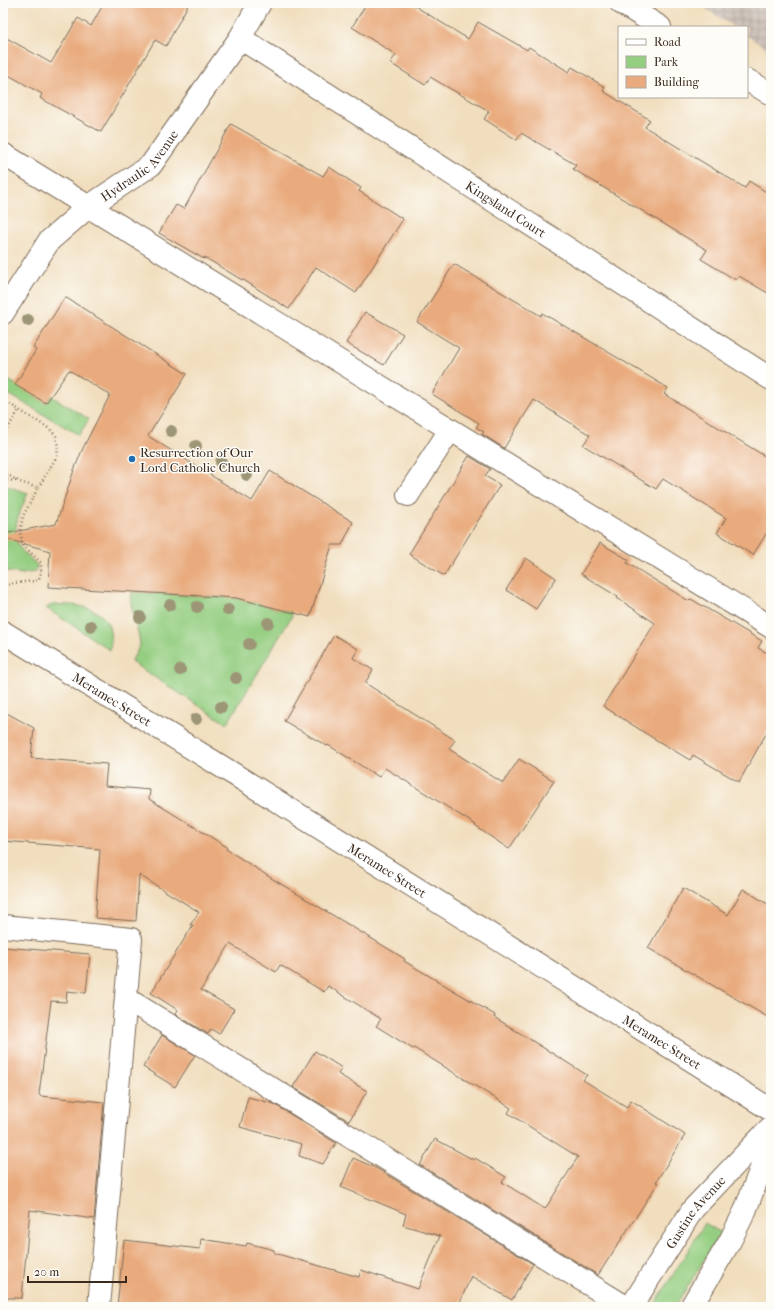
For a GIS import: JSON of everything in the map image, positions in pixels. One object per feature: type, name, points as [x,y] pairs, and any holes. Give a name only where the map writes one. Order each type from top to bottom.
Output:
[{"type":"street","name":"Hydraulic Avenue","points":[[3,313],[49,241],[88,207],[150,165],[240,38],[260,3]]},
{"type":"street","points":[[621,3],[658,26]]},
{"type":"street","name":"Kingsland Court","points":[[240,38],[771,379]]},
{"type":"street","points":[[748,81],[771,94]]},
{"type":"street","points":[[3,154],[771,627]]},
{"type":"street","points":[[408,495],[450,430]]},
{"type":"street","name":"Meramec Street","points":[[3,632],[239,777],[771,1110]]},
{"type":"street","points":[[3,926],[131,939],[127,999],[99,1307]]},
{"type":"street","points":[[127,999],[626,1307]]},
{"type":"street","name":"Gustine Avenue","points":[[631,1307],[693,1209],[771,1127]]},
{"type":"street","points":[[691,1307],[730,1241],[745,1211],[771,1142]]},
{"type":"path","points":[[3,400],[50,429],[56,436],[58,442],[56,456],[23,516],[20,532],[23,545],[41,563],[41,573],[39,578],[35,581],[20,582],[3,588]]},
{"type":"path","points":[[3,436],[19,410]]},
{"type":"path","points":[[3,472],[20,482]]},
{"type":"path","points":[[3,480],[20,482],[38,488]]},
{"type":"shaded area","points":[[697,3],[771,3],[771,51],[748,37],[748,26],[732,26]]},
{"type":"green space","points":[[5,378],[46,403],[51,396],[89,419],[79,435],[3,391],[3,381]]},
{"type":"green space","points":[[3,485],[28,493],[17,520],[16,535],[20,548],[36,564],[37,567],[34,572],[23,574],[3,571]]},
{"type":"green space","points":[[132,592],[236,598],[291,612],[292,616],[227,724],[131,662],[140,645],[131,604]]},
{"type":"green space","points":[[52,605],[76,605],[96,611],[103,617],[108,625],[111,636],[110,650],[46,608]]},
{"type":"green space","points":[[705,1223],[721,1233],[675,1307],[653,1307]]},
{"type":"building","points":[[104,3],[189,3],[166,46],[155,40],[101,132],[40,98],[42,94],[3,72],[3,36],[51,63],[78,18],[91,26]]},
{"type":"building","points":[[367,3],[410,3],[468,39],[478,22],[527,50],[529,47],[569,72],[572,67],[605,87],[603,91],[650,120],[645,127],[745,188],[749,181],[771,195],[771,295],[739,276],[736,280],[701,259],[707,250],[573,169],[576,165],[521,133],[517,140],[484,119],[489,111],[430,77],[425,85],[390,63],[396,55],[352,27]]},
{"type":"building","points":[[231,124],[323,176],[329,167],[361,188],[359,191],[403,219],[356,293],[316,267],[289,309],[242,279],[159,233],[176,205],[184,209]]},
{"type":"building","points":[[454,264],[541,316],[542,313],[668,388],[664,394],[771,460],[771,526],[753,555],[717,533],[726,518],[663,479],[656,489],[583,445],[590,435],[534,400],[504,448],[482,434],[484,432],[476,427],[479,423],[432,394],[459,348],[417,322]]},
{"type":"building","name":"Resurrection of Our Lord Catholic Church","points":[[65,297],[187,374],[148,436],[252,501],[270,471],[353,522],[342,545],[332,545],[310,617],[236,598],[48,587],[50,551],[3,538],[3,534],[56,524],[83,448],[110,395],[69,370],[46,403],[15,385],[36,350],[33,348]]},
{"type":"building","points":[[365,312],[403,334],[384,365],[346,343]]},
{"type":"building","points":[[469,456],[490,469],[485,476],[500,485],[444,576],[409,554]]},
{"type":"building","points":[[600,543],[629,560],[627,563],[689,601],[691,599],[762,641],[758,648],[771,655],[771,725],[739,782],[693,755],[690,760],[603,706],[655,623],[617,598],[618,597],[581,574]]},
{"type":"building","points":[[526,558],[556,578],[536,609],[506,590]]},
{"type":"building","points":[[334,635],[358,649],[353,658],[373,670],[365,683],[455,740],[449,749],[503,783],[519,759],[554,781],[509,849],[475,826],[476,825],[385,768],[379,777],[328,745],[327,746],[284,721]]},
{"type":"building","points":[[3,711],[34,728],[31,758],[107,764],[105,786],[150,790],[149,799],[227,847],[226,849],[271,878],[405,959],[404,961],[495,1015],[494,1017],[587,1075],[583,1080],[627,1107],[631,1100],[685,1135],[656,1182],[658,1183],[598,1275],[420,1165],[435,1139],[474,1160],[475,1158],[506,1177],[502,1182],[545,1209],[578,1157],[508,1113],[511,1108],[376,1026],[381,1019],[328,986],[324,992],[280,965],[276,972],[230,944],[201,990],[234,1009],[219,1034],[211,1029],[208,1034],[175,1014],[178,1010],[151,993],[193,925],[190,925],[199,912],[139,875],[136,921],[95,918],[100,849],[3,841]]},
{"type":"building","points":[[683,888],[728,915],[743,889],[771,906],[771,1019],[648,948]]},
{"type":"building","points":[[3,947],[90,954],[86,993],[67,991],[66,1002],[51,1001],[39,1094],[40,1096],[104,1102],[94,1219],[30,1210],[22,1298],[3,1298]]},
{"type":"building","points":[[162,1035],[195,1055],[175,1087],[143,1067]]},
{"type":"building","points":[[315,1051],[342,1068],[338,1074],[367,1091],[349,1121],[293,1087]]},
{"type":"building","points":[[248,1097],[274,1104],[336,1143],[323,1164],[299,1156],[302,1144],[240,1127]]},
{"type":"building","points":[[353,1158],[376,1168],[533,1264],[512,1300],[471,1276],[458,1307],[117,1307],[124,1240],[200,1249],[201,1239],[246,1246],[247,1243],[274,1250],[274,1253],[359,1277],[361,1270],[418,1289],[440,1236],[403,1225],[406,1214],[341,1187]]},
{"type":"place","name":"Resurrection of Our Lord Catholic Church","points":[[132,459]]}]
